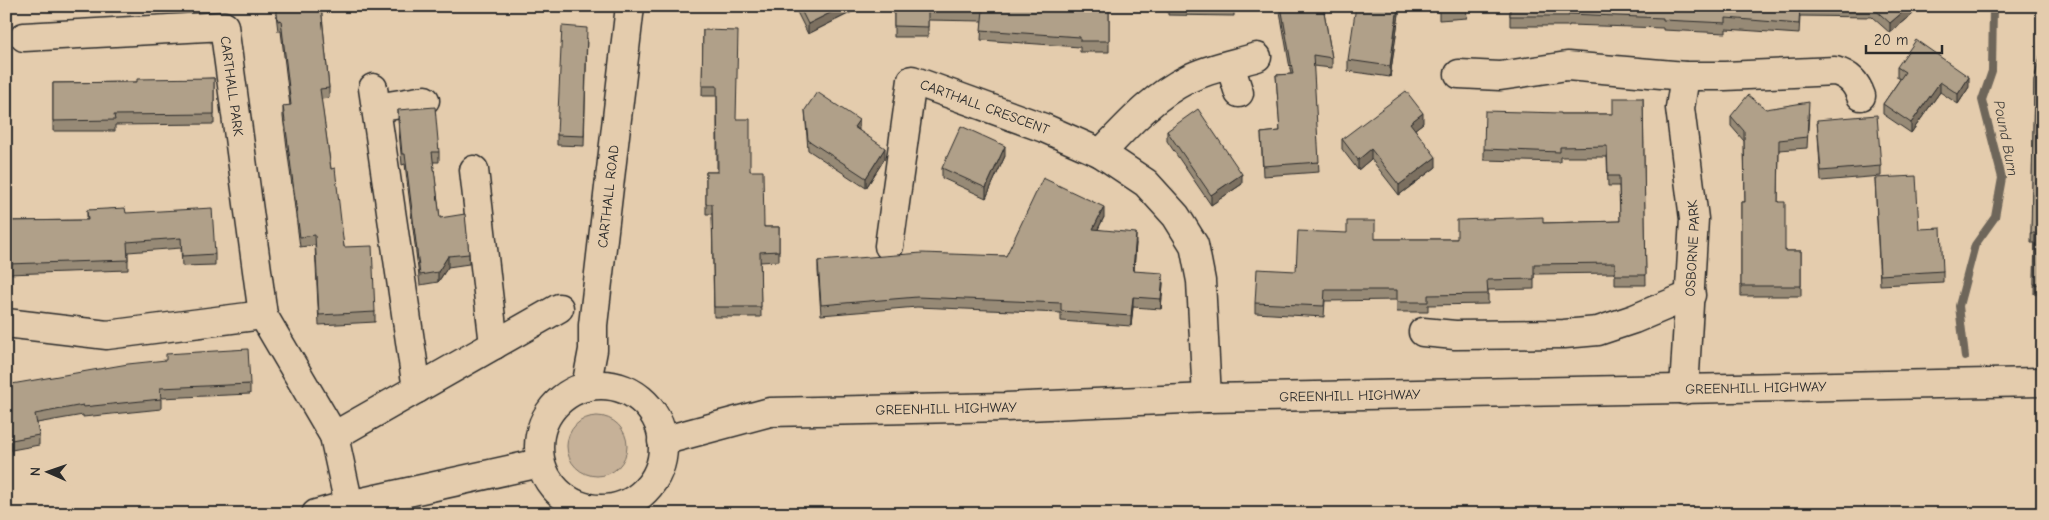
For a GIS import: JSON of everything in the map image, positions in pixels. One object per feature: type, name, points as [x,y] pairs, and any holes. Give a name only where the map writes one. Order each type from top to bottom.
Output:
[{"type":"main road","name":"CARTHALL ROAD","points":[[586,387],[593,350],[593,325],[630,6]]},
{"type":"main road","name":"CARTHALL PARK","points":[[24,37],[224,26],[263,315],[334,436],[349,505]]},
{"type":"main road","points":[[1101,153],[1141,111],[1160,95],[1189,78],[1257,57]]},
{"type":"main road","points":[[1230,65],[1239,93]]},
{"type":"main road","points":[[1459,74],[1500,76],[1568,66],[1685,76],[1835,71],[1846,74],[1852,79],[1861,96]]},
{"type":"main road","name":"OSBORNE PARK","points":[[1684,390],[1694,219],[1680,108],[1685,76]]},
{"type":"main road","name":"CARTHALL CRESCENT","points":[[889,246],[912,80],[1044,128],[1101,153],[1146,183],[1176,216],[1194,245],[1201,281],[1207,398]]},
{"type":"main road","points":[[417,389],[375,98],[425,100]]},
{"type":"main road","points":[[474,170],[494,345]]},
{"type":"main road","points":[[1424,332],[1455,335],[1564,334],[1598,331],[1634,319],[1691,295]]},
{"type":"main road","points":[[334,436],[559,308]]},
{"type":"main road","points":[[6,323],[107,334],[263,315]]},
{"type":"main road","name":"GREENHILL HIGHWAY","points":[[662,441],[770,412],[1006,407],[1207,398],[2043,382]]},
{"type":"main road","points":[[607,385],[628,391],[645,403],[657,420],[662,441],[661,459],[655,477],[644,492],[628,503],[611,511],[592,509],[574,504],[559,494],[548,480],[540,463],[539,443],[543,424],[553,407],[568,394],[586,387],[607,385]]},
{"type":"main road","points":[[316,514],[540,463]]},
{"type":"shaded area","points":[[591,416],[603,416],[619,424],[625,434],[627,446],[625,458],[619,468],[603,476],[591,476],[575,468],[567,452],[567,440],[575,424]]},
{"type":"building","points":[[276,6],[321,6],[329,88],[320,89],[331,169],[335,168],[344,247],[372,246],[375,312],[319,315],[315,235],[300,237],[283,106],[291,105],[281,20],[278,21]]},
{"type":"building","points":[[799,6],[844,6],[808,24]]},
{"type":"building","points":[[894,6],[1109,6],[1109,41],[1080,41],[1080,37],[981,30],[983,10],[928,9],[928,27],[894,26]]},
{"type":"building","points":[[1281,6],[1323,6],[1332,58],[1313,55],[1319,162],[1263,166],[1261,133],[1280,131],[1276,75],[1293,74]]},
{"type":"building","points":[[1356,6],[1398,6],[1390,66],[1348,60]]},
{"type":"building","points":[[1439,6],[1466,6],[1467,8],[1439,10]]},
{"type":"building","points":[[1510,6],[1800,6],[1799,24],[1726,18],[1726,23],[1569,14],[1569,16],[1510,16]]},
{"type":"building","points":[[1815,6],[1910,6],[1890,23],[1872,7]]},
{"type":"building","points":[[562,26],[587,28],[584,136],[557,135]]},
{"type":"building","points":[[703,30],[738,31],[736,119],[750,119],[750,171],[763,171],[764,227],[779,227],[779,251],[760,252],[761,307],[714,307],[712,204],[706,204],[706,172],[718,172],[717,86],[702,86]]},
{"type":"building","points":[[1916,40],[1969,77],[1958,94],[1940,82],[1911,123],[1883,104],[1905,72],[1897,67]]},
{"type":"building","points":[[2043,45],[2043,285],[2034,284],[2035,233],[2031,233],[2034,81]]},
{"type":"building","points":[[214,78],[214,114],[114,115],[115,120],[53,121],[53,83],[137,82],[137,79]]},
{"type":"building","points":[[1406,91],[1423,113],[1410,123],[1436,157],[1399,185],[1371,149],[1358,160],[1342,139]]},
{"type":"building","points":[[817,92],[859,120],[854,127],[885,148],[866,178],[808,140],[805,110]]},
{"type":"building","points":[[1748,95],[1766,109],[1809,102],[1807,137],[1779,140],[1778,202],[1785,202],[1785,251],[1801,251],[1801,286],[1741,286],[1741,202],[1745,202],[1744,131],[1731,116]]},
{"type":"building","points":[[1613,98],[1643,98],[1646,275],[1615,275],[1615,263],[1534,264],[1534,279],[1487,280],[1488,294],[1428,295],[1428,302],[1397,302],[1397,290],[1325,290],[1324,306],[1255,303],[1257,269],[1296,271],[1298,231],[1347,233],[1347,221],[1375,221],[1375,239],[1457,239],[1457,220],[1543,217],[1543,223],[1620,221],[1619,176],[1608,176],[1607,146],[1560,147],[1560,152],[1484,149],[1485,111],[1613,114]]},
{"type":"building","points":[[435,107],[439,152],[432,152],[440,218],[465,214],[469,254],[448,256],[438,272],[420,275],[405,154],[402,154],[398,110]]},
{"type":"building","points":[[1198,109],[1242,174],[1211,195],[1167,131]]},
{"type":"building","points":[[1877,115],[1881,166],[1821,171],[1817,120]]},
{"type":"building","points":[[961,126],[1005,146],[986,188],[942,168]]},
{"type":"building","points":[[1916,176],[1919,229],[1941,228],[1943,271],[1880,275],[1875,178]]},
{"type":"building","points":[[1043,178],[1104,207],[1093,229],[1136,233],[1133,271],[1163,273],[1161,299],[1133,297],[1131,316],[1061,311],[1061,303],[917,297],[821,305],[818,261],[922,253],[1006,256]]},
{"type":"building","points":[[125,208],[126,213],[212,208],[215,254],[182,256],[181,238],[127,242],[128,260],[7,264],[6,221],[88,220],[87,210]]},
{"type":"building","points":[[248,349],[250,384],[160,388],[161,399],[83,407],[83,405],[35,414],[39,435],[6,441],[6,385],[128,364],[166,360],[166,354]]},
{"type":"waterway","name":"Pound Burn","points":[[1965,357],[1959,306],[1975,245],[1995,217],[2002,178],[1982,100],[1992,71],[1993,6]]}]
